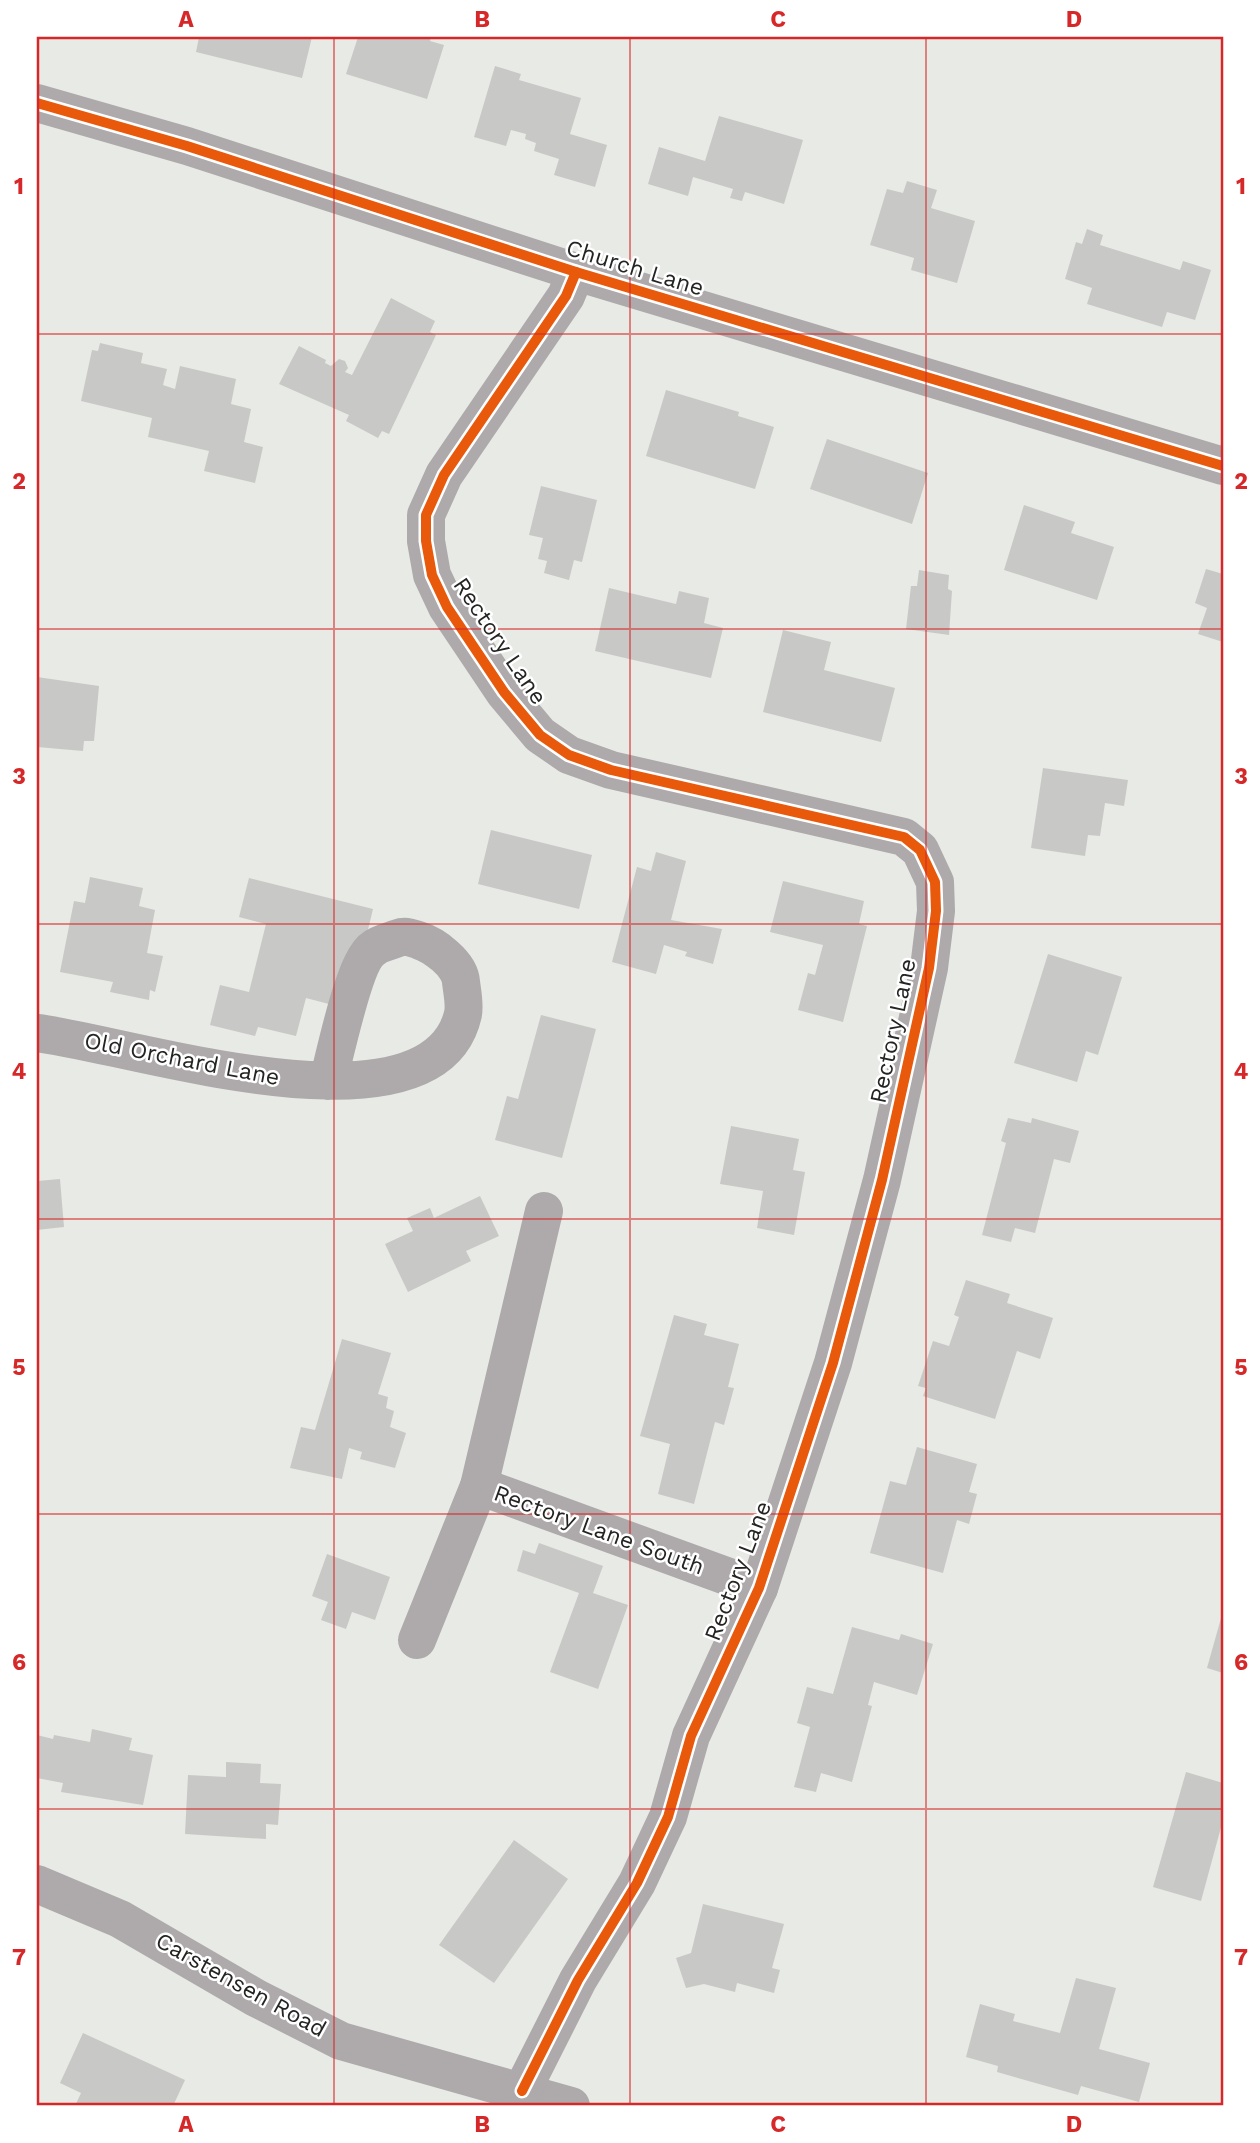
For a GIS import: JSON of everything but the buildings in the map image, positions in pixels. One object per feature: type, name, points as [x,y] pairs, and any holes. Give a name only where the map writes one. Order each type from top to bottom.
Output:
[{"type":"street","name":"Church Lane","points":[[37,103],[187,146],[576,272],[1223,466]]},
{"type":"street","name":"Rectory Lane","points":[[522,2091],[578,1980],[638,1883],[668,1817],[691,1736],[759,1588],[833,1363],[883,1180],[929,968],[936,911],[935,882],[920,850],[904,837],[611,770],[569,755],[540,735],[504,692],[447,607],[432,575],[426,541],[426,515],[444,475],[566,296],[576,272]]},
{"type":"street","name":"Old Orchard Lane","points":[[37,1032],[188,1063],[285,1079],[328,1081]]},
{"type":"street","name":"Rectory Lane South","points":[[417,1640],[479,1486],[544,1211]]},
{"type":"street","name":"Rectory Lane South","points":[[479,1486],[759,1588]]},
{"type":"street","name":"Carstensen Road","points":[[37,1884],[120,1919],[256,1998],[341,2041],[411,2063],[571,2106]]},
{"type":"cycle path","points":[[37,103],[187,146],[576,272],[1223,466]]},
{"type":"cycle path","points":[[522,2091],[578,1980],[637,1883],[668,1817],[691,1736],[759,1588],[833,1363],[882,1180],[929,968],[936,911],[935,882],[920,850],[904,837],[611,770],[569,755],[540,735],[504,692],[447,607],[432,575],[426,541],[426,515],[444,475],[566,296],[576,272]]}]
